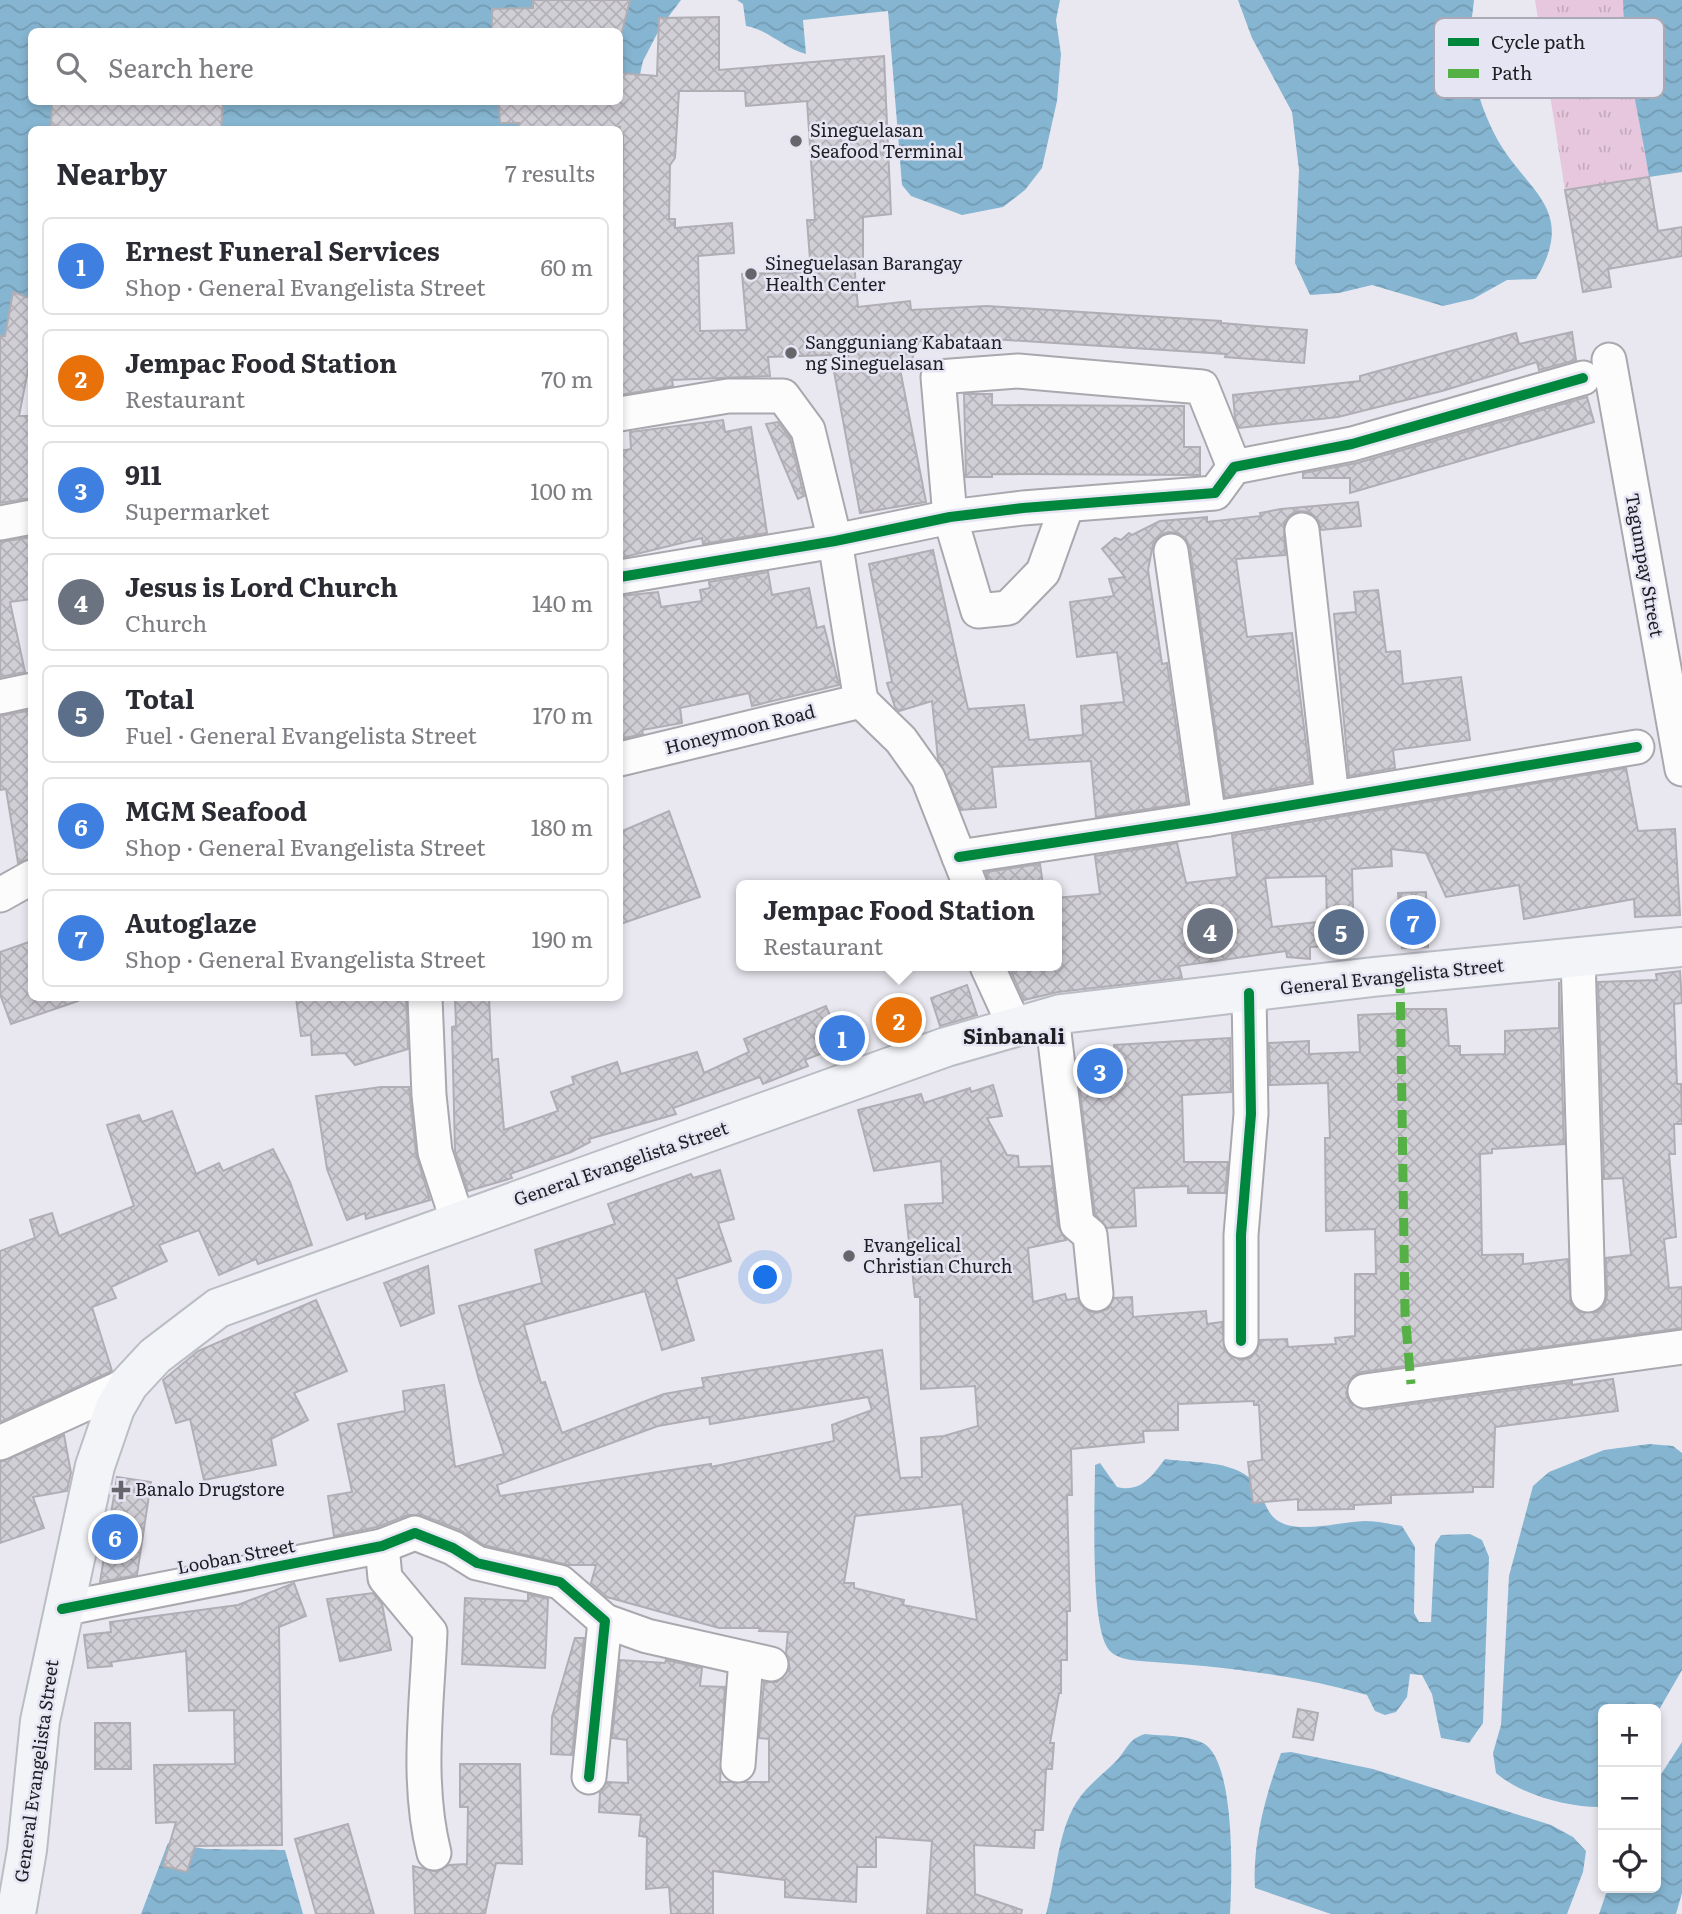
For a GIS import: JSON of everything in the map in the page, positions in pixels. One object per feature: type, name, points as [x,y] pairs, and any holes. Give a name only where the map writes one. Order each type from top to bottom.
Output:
[{"type":"main road","name":"General Evangelista Street","points":[[16,1914],[27,1850],[40,1721],[62,1609],[95,1466],[115,1408],[129,1384],[155,1356],[218,1308],[946,1047],[1052,1016],[1682,947]]},
{"type":"street","name":"Tagumpay Street","points":[[1234,467],[1352,444],[1596,370],[1682,769]]},
{"type":"street","points":[[623,576],[835,541],[950,517],[1067,505],[1215,493],[1234,467],[1202,387],[1018,372],[938,377],[950,517],[978,611],[1008,608],[1044,572],[1067,505]]},
{"type":"street","points":[[623,414],[728,396],[782,397],[808,430],[835,541],[861,701],[901,740],[928,778],[964,871],[1209,819],[1637,747]]},
{"type":"street","points":[[0,523],[28,518]]},
{"type":"street","points":[[1302,530],[1332,798]]},
{"type":"street","points":[[1171,551],[1209,819]]},
{"type":"street","points":[[0,697],[28,691]]},
{"type":"street","name":"Honeymoon Road","points":[[623,759],[861,701]]},
{"type":"street","points":[[0,895],[28,879]]},
{"type":"street","points":[[1578,957],[1588,1295]]},
{"type":"street","points":[[990,971],[1015,1027]]},
{"type":"street","points":[[1241,1341],[1241,1235],[1251,1114],[1249,993]]},
{"type":"street","points":[[425,1001],[429,1095],[435,1152],[458,1222]]},
{"type":"street","points":[[1052,1016],[1077,1224],[1090,1235],[1096,1294]]},
{"type":"street","points":[[1365,1391],[1682,1347]]},
{"type":"street","points":[[0,1443],[129,1384]]},
{"type":"street","name":"Looban Street","points":[[62,1609],[383,1545],[415,1533],[453,1548],[477,1563],[560,1581],[605,1620]]},
{"type":"street","points":[[383,1545],[385,1578],[430,1632],[424,1765],[429,1832],[434,1853]]},
{"type":"street","points":[[589,1777],[605,1620],[647,1636],[758,1661],[738,1765]]},
{"type":"green space","points":[[1535,0],[1623,0],[1624,18],[1538,18]]},
{"type":"green space","points":[[1550,98],[1635,98],[1649,177],[1565,190]]},
{"type":"water","points":[[0,0],[681,0],[660,28],[643,61],[634,101],[623,129],[623,126],[28,126],[28,360],[0,352]]},
{"type":"water","points":[[737,0],[1060,0],[1056,20],[1061,54],[1057,101],[1042,168],[1025,190],[1003,207],[962,215],[911,196],[902,185],[888,11],[803,20],[806,54],[762,31],[746,26],[743,4]]},
{"type":"water","points":[[1238,0],[1474,0],[1472,18],[1434,18],[1434,98],[1480,98],[1495,135],[1542,201],[1550,217],[1552,234],[1548,254],[1536,279],[1507,280],[1473,299],[1443,306],[1372,285],[1339,293],[1310,295],[1295,263],[1299,170],[1292,112],[1252,38]]},
{"type":"water","points":[[1623,0],[1682,0],[1682,172],[1649,177],[1635,98],[1664,98],[1664,18],[1624,18]]},
{"type":"water","points":[[1649,1444],[1673,1446],[1682,1453],[1682,1670],[1661,1706],[1661,1704],[1598,1704],[1598,1807],[1590,1807],[1546,1799],[1506,1781],[1496,1773],[1493,1753],[1501,1725],[1509,1576],[1533,1486],[1549,1472],[1604,1450]]},
{"type":"water","points":[[1165,1459],[1224,1466],[1245,1474],[1257,1487],[1268,1511],[1284,1524],[1314,1527],[1365,1521],[1402,1526],[1415,1547],[1414,1613],[1419,1622],[1431,1622],[1435,1544],[1441,1535],[1470,1534],[1482,1540],[1489,1557],[1483,1723],[1469,1743],[1441,1738],[1432,1694],[1422,1675],[1410,1674],[1407,1697],[1396,1712],[1385,1715],[1375,1711],[1367,1695],[1339,1688],[1255,1672],[1131,1660],[1110,1651],[1102,1633],[1098,1612],[1094,1531],[1095,1465],[1100,1463],[1117,1487],[1133,1488],[1145,1482]]},
{"type":"water","points":[[1145,1734],[1197,1740],[1214,1754],[1227,1796],[1230,1822],[1230,1914],[1046,1914],[1065,1828],[1076,1803],[1132,1741]]},
{"type":"water","points":[[1682,1742],[1682,1893],[1676,1914],[1599,1914],[1606,1893],[1661,1893],[1661,1774]]},
{"type":"water","points":[[1291,1752],[1373,1769],[1551,1825],[1573,1837],[1586,1851],[1583,1872],[1567,1914],[1331,1914],[1255,1888],[1256,1854],[1265,1802],[1281,1753]]},
{"type":"water","points":[[168,1843],[206,1849],[285,1850],[303,1914],[141,1914]]},
{"type":"building","points":[[533,0],[630,0],[623,28],[492,28],[492,9],[533,8]]},
{"type":"building","points":[[719,17],[719,70],[884,56],[891,214],[863,217],[863,262],[854,263],[858,307],[910,301],[911,310],[987,306],[1221,321],[1307,330],[1304,363],[1225,357],[1226,354],[975,338],[919,341],[910,364],[899,364],[926,502],[860,513],[831,355],[768,357],[770,376],[672,380],[673,386],[623,394],[623,126],[519,126],[519,123],[500,123],[499,105],[623,105],[623,73],[657,76],[659,18]],"holes":[[[679,91],[745,91],[746,106],[807,101],[815,220],[807,220],[811,272],[742,274],[747,330],[700,331],[698,256],[734,253],[732,223],[675,228],[675,219],[669,219],[670,165],[675,158]]]},
{"type":"building","points":[[52,105],[223,105],[221,126],[51,126]]},
{"type":"building","points":[[1649,177],[1658,231],[1682,227],[1682,256],[1608,269],[1611,287],[1583,292],[1565,190]]},
{"type":"building","points":[[13,292],[28,298],[28,370],[19,416],[28,416],[28,499],[0,503],[0,336],[5,336]]},
{"type":"building","points":[[1572,332],[1576,360],[1539,370],[1537,362],[1442,391],[1338,417],[1239,428],[1235,418],[1233,395],[1360,381],[1360,376],[1516,333],[1519,344]]},
{"type":"building","points":[[964,394],[992,394],[992,405],[1184,406],[1184,447],[1200,447],[1200,475],[992,474],[992,477],[966,477]]},
{"type":"building","points":[[1587,397],[1594,422],[1350,493],[1350,478],[1303,478],[1303,473],[1357,463]]},
{"type":"building","points":[[723,420],[725,432],[751,427],[767,533],[703,544],[702,538],[623,557],[623,450],[631,449],[630,432]]},
{"type":"building","points":[[778,422],[790,438],[804,496],[798,499],[766,424]]},
{"type":"building","points":[[1358,502],[1361,526],[1321,530],[1317,518],[1309,512],[1299,511],[1290,515],[1284,523],[1285,555],[1236,559],[1247,637],[1292,633],[1311,782],[1225,797],[1190,548],[1186,539],[1178,533],[1168,532],[1159,536],[1153,544],[1148,570],[1162,664],[1167,663],[1187,803],[1096,817],[1091,761],[992,767],[996,807],[961,810],[938,759],[932,701],[899,711],[895,707],[887,683],[892,682],[869,564],[933,550],[968,709],[1024,705],[1029,740],[1083,735],[1081,706],[1124,702],[1117,652],[1077,657],[1070,602],[1114,596],[1109,579],[1125,577],[1102,549],[1115,538],[1121,540],[1129,533],[1132,535],[1160,521],[1207,517],[1207,522],[1261,516],[1260,513],[1281,509]]},
{"type":"building","points":[[28,538],[28,600],[10,602],[25,672],[0,677],[0,542]]},
{"type":"building","points":[[768,572],[772,595],[809,588],[817,628],[824,626],[839,685],[752,706],[749,693],[680,708],[682,723],[642,730],[643,734],[623,738],[623,596],[658,592],[661,607],[702,601],[700,590],[710,588],[709,582]]},
{"type":"building","points":[[1378,590],[1386,652],[1400,651],[1403,684],[1461,677],[1470,740],[1393,750],[1395,768],[1349,776],[1334,614],[1356,612],[1354,592]]},
{"type":"building","points":[[28,711],[28,859],[18,863],[6,789],[0,790],[0,716]]},
{"type":"building","points":[[1626,768],[1638,831],[1675,829],[1680,915],[1635,917],[1634,899],[1524,919],[1519,885],[1446,897],[1426,853],[1391,849],[1392,866],[1352,869],[1354,945],[1310,947],[1310,959],[1287,957],[1286,951],[1179,966],[1182,978],[1058,992],[1024,1000],[1011,971],[1062,971],[1062,897],[1100,894],[1095,856],[1177,843],[1186,883],[1237,877],[1232,835]],"holes":[[[1326,876],[1327,921],[1272,927],[1265,878]]]},
{"type":"building","points":[[669,811],[700,897],[623,923],[623,831]]},
{"type":"building","points":[[1040,864],[1042,880],[988,880],[986,872]]},
{"type":"building","points":[[1426,892],[1428,947],[1402,948],[1398,893]]},
{"type":"building","points":[[28,942],[28,1001],[78,1001],[11,1024],[0,994],[0,952]]},
{"type":"building","points":[[1680,971],[1682,1003],[1674,1004],[1677,1084],[1681,1084],[1682,1124],[1674,1124],[1675,1154],[1669,1154],[1676,1237],[1664,1239],[1669,1288],[1682,1287],[1682,1328],[1362,1372],[1353,1376],[1346,1393],[1350,1403],[1368,1410],[1572,1382],[1572,1385],[1613,1379],[1618,1411],[1495,1427],[1493,1487],[1473,1487],[1473,1492],[1391,1495],[1391,1503],[1354,1505],[1354,1509],[1298,1510],[1298,1499],[1253,1503],[1248,1462],[1262,1460],[1259,1405],[1254,1405],[1254,1401],[1178,1404],[1178,1430],[1143,1431],[1144,1442],[1071,1449],[1072,1495],[1067,1495],[1070,1611],[1067,1611],[1067,1660],[1061,1660],[1061,1693],[1050,1743],[1054,1743],[1052,1769],[1046,1769],[1043,1830],[1035,1830],[1034,1848],[974,1845],[975,1894],[1022,1910],[1021,1914],[927,1914],[932,1841],[876,1837],[876,1867],[857,1867],[856,1902],[785,1897],[785,1880],[713,1871],[713,1914],[671,1914],[669,1887],[646,1889],[647,1837],[639,1836],[641,1815],[599,1812],[600,1792],[607,1782],[628,1783],[627,1740],[612,1738],[620,1660],[665,1663],[666,1660],[702,1668],[700,1686],[725,1687],[720,1782],[769,1782],[769,1739],[759,1738],[764,1682],[777,1682],[790,1669],[786,1653],[788,1632],[759,1631],[760,1628],[719,1628],[607,1597],[591,1583],[596,1565],[568,1565],[484,1545],[460,1530],[422,1515],[408,1515],[377,1527],[334,1536],[328,1496],[352,1492],[338,1424],[405,1411],[403,1391],[444,1385],[455,1467],[504,1454],[479,1380],[459,1306],[542,1283],[535,1250],[615,1224],[608,1204],[691,1174],[693,1178],[720,1170],[734,1219],[718,1223],[731,1261],[676,1279],[694,1340],[662,1350],[645,1291],[524,1325],[541,1383],[545,1382],[562,1433],[664,1394],[704,1387],[702,1378],[882,1350],[900,1478],[922,1477],[921,1438],[944,1436],[978,1426],[975,1386],[921,1389],[920,1297],[915,1297],[905,1205],[943,1203],[941,1161],[874,1171],[858,1110],[921,1094],[924,1103],[970,1088],[971,1092],[993,1085],[1002,1116],[987,1118],[1007,1155],[1018,1156],[1019,1167],[1051,1166],[1058,1226],[1066,1240],[1028,1248],[1033,1302],[1065,1294],[1067,1300],[1078,1298],[1088,1311],[1097,1313],[1108,1309],[1114,1298],[1132,1297],[1133,1317],[1206,1311],[1207,1324],[1222,1322],[1225,1351],[1240,1360],[1250,1358],[1257,1351],[1260,1340],[1287,1339],[1288,1347],[1336,1344],[1335,1338],[1355,1336],[1355,1274],[1376,1274],[1375,1229],[1326,1231],[1325,1138],[1330,1138],[1328,1083],[1270,1085],[1269,1043],[1309,1041],[1309,1054],[1360,1052],[1358,1015],[1406,1013],[1406,1009],[1446,1009],[1449,1046],[1460,1046],[1460,1055],[1505,1054],[1505,1031],[1559,1028],[1559,982],[1564,1144],[1492,1149],[1492,1153],[1480,1154],[1482,1255],[1523,1254],[1523,1264],[1568,1259],[1571,1304],[1580,1312],[1597,1312],[1605,1305],[1607,1295],[1606,1258],[1631,1255],[1623,1178],[1604,1179],[1598,982],[1657,980],[1656,974]],"holes":[[[868,1397],[872,1410],[832,1425],[834,1441],[711,1467],[711,1464],[500,1496],[497,1485],[658,1426],[709,1417],[710,1424]],[[962,1504],[977,1620],[903,1605],[904,1600],[854,1588],[854,1583],[844,1583],[855,1516]]]},
{"type":"building","points":[[967,985],[977,1015],[940,1026],[931,998]]},
{"type":"building","points":[[296,1001],[406,1001],[408,1049],[355,1065],[345,1053],[312,1055],[311,1035],[301,1036]]},
{"type":"building","points":[[455,1001],[489,1001],[492,1060],[498,1059],[504,1130],[558,1111],[551,1092],[574,1084],[572,1077],[617,1062],[621,1074],[697,1052],[704,1073],[749,1052],[744,1039],[826,1006],[842,1045],[805,1060],[808,1066],[763,1084],[760,1077],[673,1108],[676,1114],[589,1139],[590,1142],[571,1152],[510,1174],[512,1178],[468,1191],[455,1151],[452,1027],[456,1026]]},
{"type":"building","points":[[1230,1038],[1231,1092],[1182,1095],[1184,1162],[1228,1162],[1225,1193],[1188,1193],[1188,1186],[1134,1188],[1136,1226],[1107,1228],[1095,1214],[1077,1066],[1117,1063],[1114,1045]]},
{"type":"building","points":[[381,1087],[409,1087],[416,1154],[430,1200],[366,1219],[365,1213],[347,1220],[327,1169],[316,1096]]},
{"type":"building","points":[[172,1111],[196,1174],[219,1163],[223,1171],[273,1149],[290,1182],[312,1245],[258,1264],[256,1259],[219,1275],[199,1230],[159,1245],[167,1261],[111,1287],[116,1298],[92,1307],[112,1371],[0,1422],[0,1251],[35,1238],[30,1220],[52,1213],[59,1236],[134,1206],[107,1125],[139,1115],[142,1122]]},
{"type":"building","points":[[428,1266],[434,1313],[401,1326],[384,1283]]},
{"type":"building","points":[[316,1300],[347,1371],[294,1393],[308,1420],[271,1439],[276,1465],[204,1480],[190,1419],[176,1423],[163,1380],[198,1351]]},
{"type":"building","points":[[64,1435],[71,1473],[67,1491],[33,1497],[44,1528],[0,1543],[0,1462]]},
{"type":"building","points":[[117,1477],[151,1482],[137,1575],[100,1582]]},
{"type":"building","points":[[294,1583],[306,1616],[279,1627],[282,1845],[195,1846],[187,1872],[163,1866],[176,1822],[156,1823],[154,1765],[235,1764],[234,1710],[189,1711],[186,1651],[111,1662],[112,1666],[88,1668],[84,1635],[111,1632],[110,1622],[238,1605]]},
{"type":"building","points":[[373,1593],[382,1604],[391,1650],[340,1661],[327,1599]]},
{"type":"building","points":[[528,1594],[548,1599],[545,1668],[462,1664],[465,1598],[528,1601]]},
{"type":"building","points":[[575,1638],[584,1638],[572,1755],[551,1754],[552,1717]]},
{"type":"building","points":[[1298,1709],[1318,1713],[1313,1740],[1293,1737]]},
{"type":"building","points":[[95,1723],[130,1723],[131,1769],[95,1769]]},
{"type":"building","points":[[460,1764],[520,1764],[522,1864],[496,1863],[485,1914],[415,1914],[413,1866],[437,1872],[449,1865],[467,1864],[468,1807],[460,1807]]},
{"type":"building","points":[[348,1824],[374,1914],[316,1914],[295,1839]]},
{"type":"marked path","points":[[1400,975],[1405,1313],[1411,1384]]},
{"type":"cycle path","points":[[623,576],[835,541],[950,517],[1023,508],[1215,493],[1234,467],[1352,444],[1583,378]]},
{"type":"cycle path","points":[[959,857],[1209,819],[1637,747]]},
{"type":"cycle path","points":[[1241,1341],[1241,1235],[1251,1114],[1249,993]]},
{"type":"cycle path","points":[[62,1609],[382,1546],[415,1533],[453,1548],[477,1563],[560,1582],[605,1621],[589,1777]]},
{"type":"place","name":"Sineguelasan Seafood Terminal","points":[[796,141]]},
{"type":"place","name":"Sineguelasan Barangay Health Center","points":[[751,274]]},
{"type":"place","name":"Sangguniang Kabataan ng Sineguelasan","points":[[791,353]]},
{"type":"place","name":"Autoglaze","points":[[1413,922]]},
{"type":"place","name":"Jesus is Lord Church","points":[[1210,931]]},
{"type":"place","name":"Total","points":[[1341,932]]},
{"type":"place","name":"Jempac Food Station","points":[[899,1020]]},
{"type":"place","name":"Ernest Funeral Services","points":[[842,1038]]},
{"type":"place","name":"911","points":[[1100,1071]]},
{"type":"place","name":"Evangelical Christian Church","points":[[849,1256]]},
{"type":"place","name":"Banalo Drugstore","points":[[121,1490]]},
{"type":"place","name":"MGM Seafood","points":[[115,1537]]},
{"type":"district","name":"Sinbanali","points":[[1014,1037]]}]
